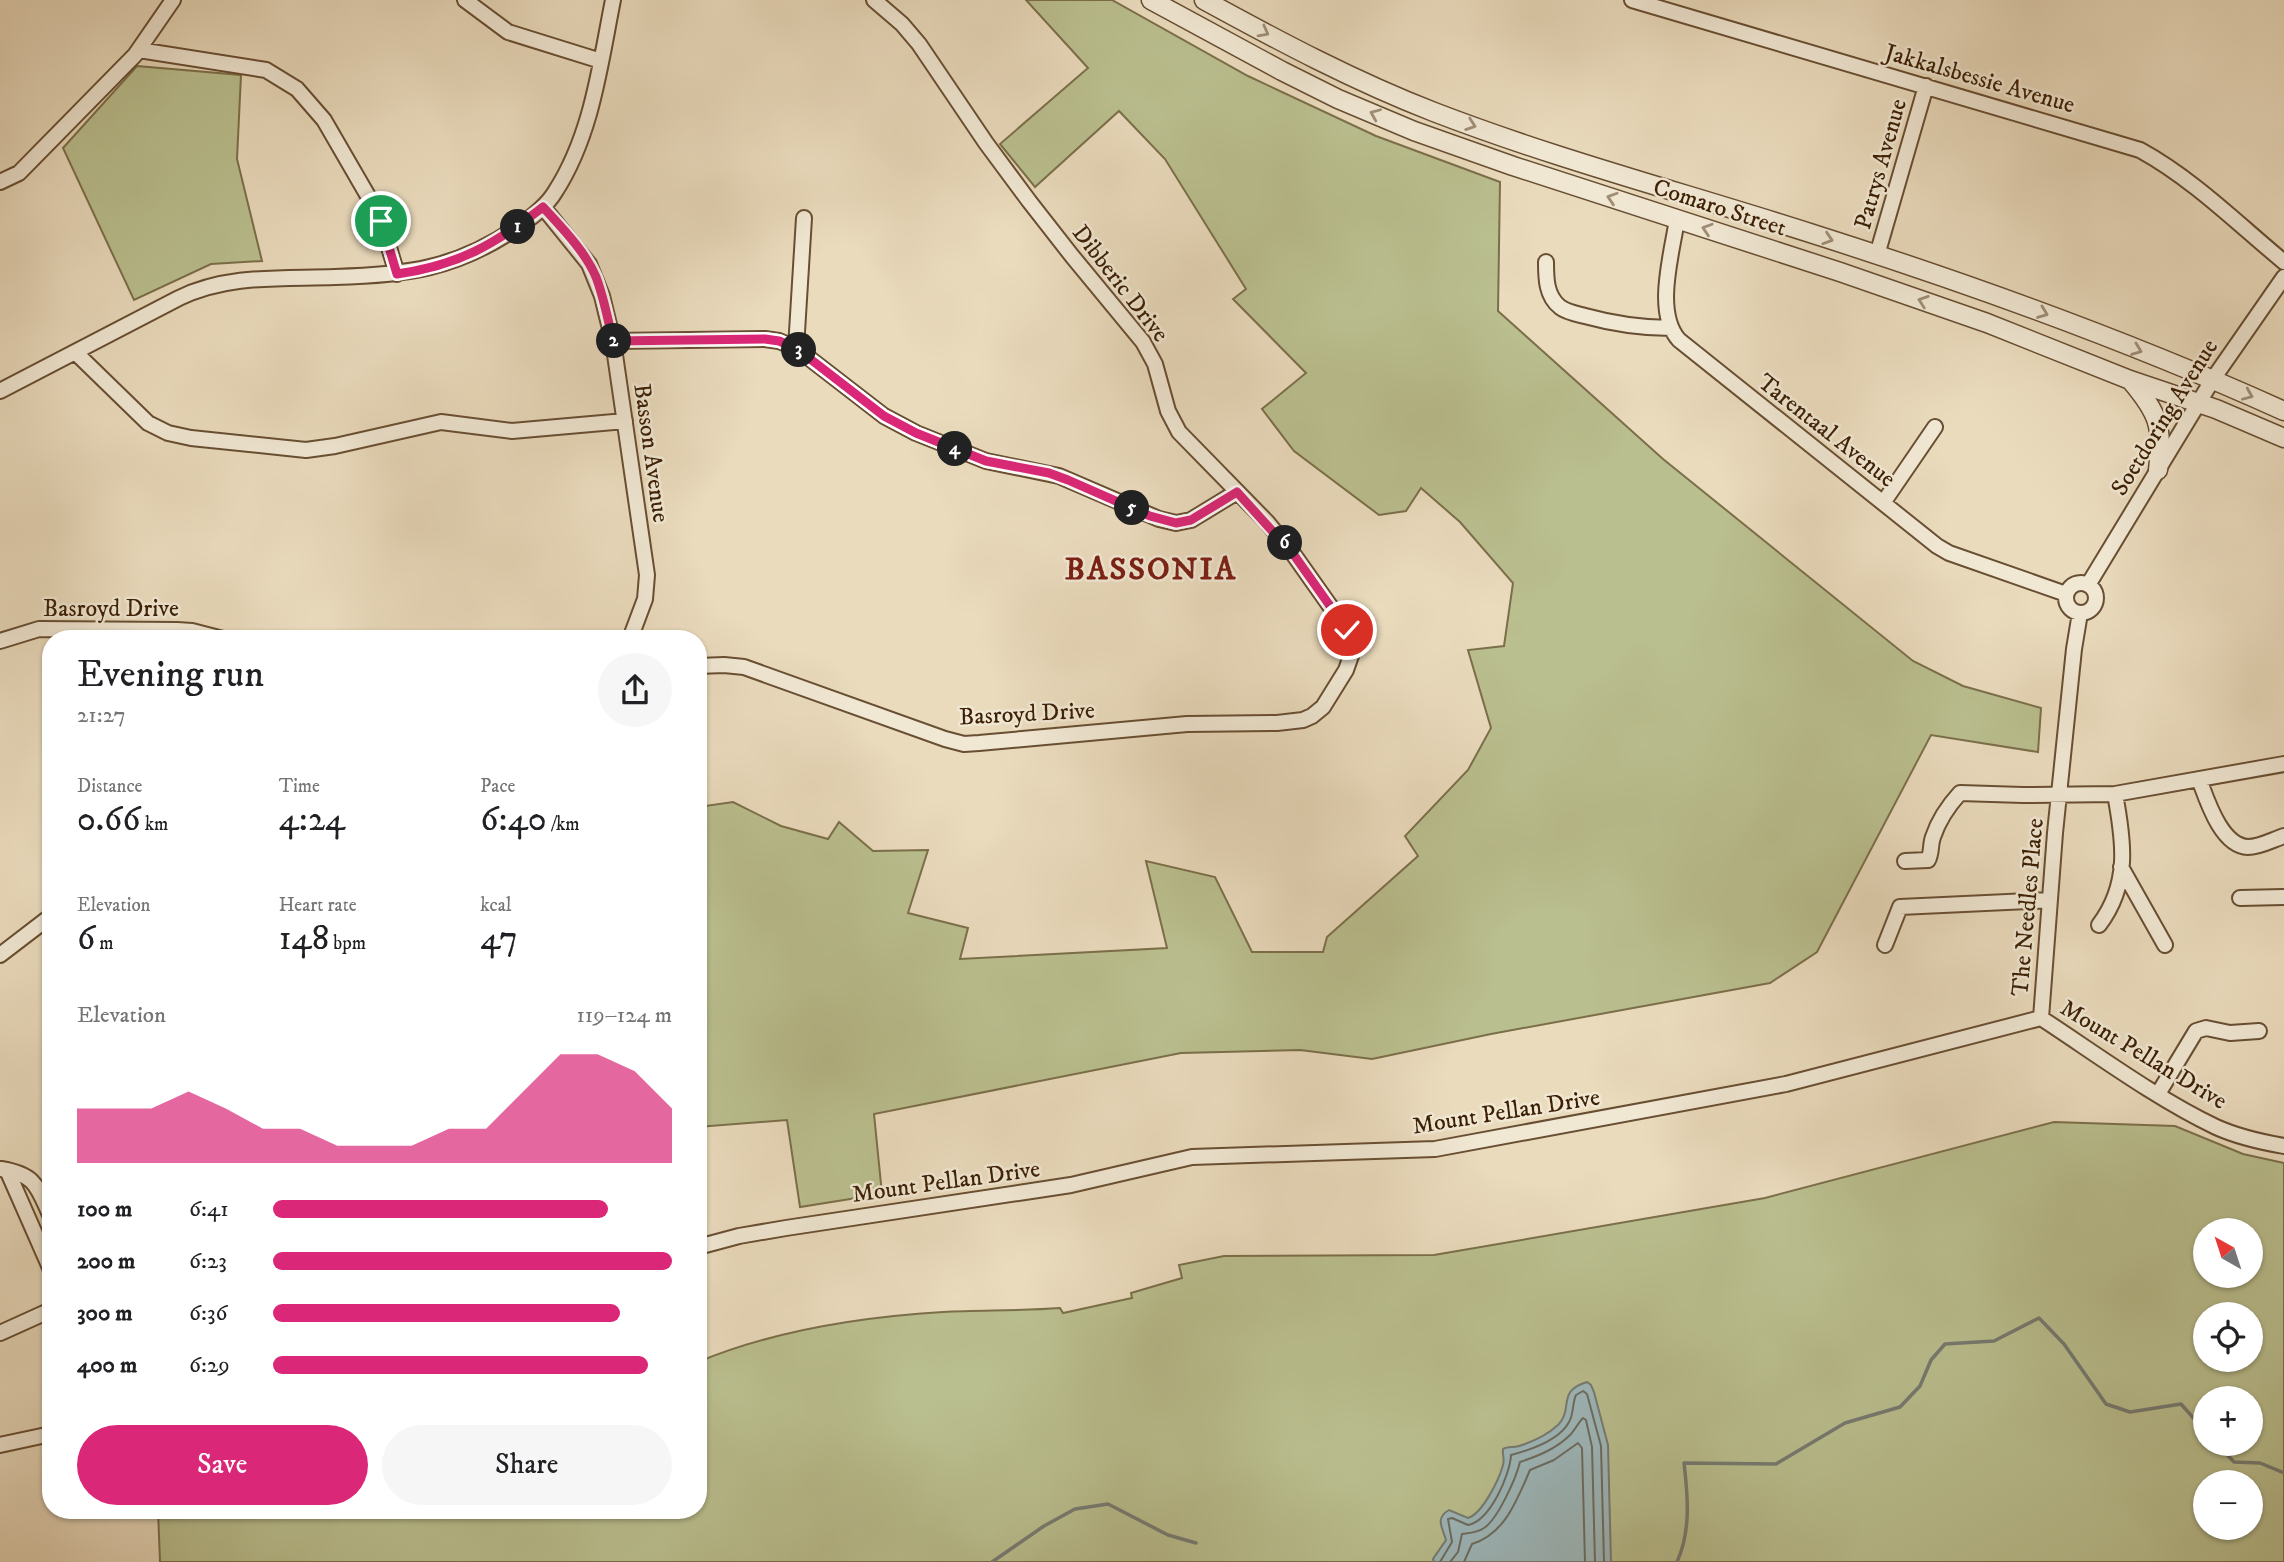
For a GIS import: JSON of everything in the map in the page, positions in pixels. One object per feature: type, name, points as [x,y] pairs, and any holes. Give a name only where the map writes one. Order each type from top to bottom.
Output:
[{"type":"street","points":[[0,182],[19,173],[139,50],[173,0]]},
{"type":"street","points":[[465,0],[508,32],[601,61]]},
{"type":"street","points":[[0,391],[179,298],[214,284],[248,280],[397,274],[441,265],[476,253],[501,238],[543,207],[554,195],[577,149],[588,119],[613,0]]},
{"type":"street","name":"Dibberic Drive","points":[[874,0],[902,24],[919,44],[1022,191],[1072,256],[1135,330],[1155,365],[1175,426],[1294,555],[1347,630],[1353,650],[1346,670]]},
{"type":"street","name":"Comaro Street","points":[[1151,0],[1282,71],[1414,131],[1987,323],[2284,438]]},
{"type":"street","name":"Comaro Street","points":[[1203,0],[1357,80],[1434,112],[1544,150],[1877,255],[2052,316],[2213,379],[2284,411]]},
{"type":"street","name":"Jakkalsbessie Avenue","points":[[1632,0],[2140,150],[2180,175],[2284,261]]},
{"type":"street","points":[[139,50],[266,70],[297,89],[324,120],[368,196],[381,221],[397,274]]},
{"type":"street","name":"Patrys Avenue","points":[[1877,255],[1926,86]]},
{"type":"street","name":"Basson Avenue","points":[[543,207],[593,270],[613,341],[647,575],[645,599],[633,630]]},
{"type":"street","points":[[796,348],[804,218]]},
{"type":"street","points":[[1546,262],[1549,292],[1562,309],[1620,325],[1671,328],[1665,303],[1677,219]]},
{"type":"street","name":"Soetdoring Avenue","points":[[2088,585],[2213,379],[2284,276]]},
{"type":"street","name":"Tarentaal Avenue","points":[[1671,328],[1679,340],[1701,359],[1949,553],[2066,594]]},
{"type":"street","points":[[613,341],[779,341],[796,348],[884,416],[916,433],[986,461],[1049,473],[1150,516],[1176,523],[1191,520],[1237,492]]},
{"type":"street","points":[[75,352],[148,423],[168,433],[191,438],[306,450],[441,422],[512,431],[625,421]]},
{"type":"street","points":[[2130,380],[2158,419],[2161,441],[2158,470]]},
{"type":"street","points":[[1883,503],[1936,427]]},
{"type":"street","points":[[2075,584],[2088,585],[2093,589],[2095,602],[2092,608],[2080,613],[2068,607],[2066,594],[2075,584]]},
{"type":"street","points":[[2059,797],[2080,613]]},
{"type":"street","name":"Basroyd Drive","points":[[0,640],[25,631],[59,628],[177,630]]},
{"type":"street","name":"Basroyd Drive","points":[[707,666],[744,667],[964,744],[1187,724],[1295,722],[1308,719],[1317,712],[1346,670]]},
{"type":"street","points":[[1905,861],[1928,860],[1931,857],[1932,840],[1940,822],[1960,793],[2059,797],[2115,794],[2284,764]]},
{"type":"street","points":[[2199,779],[2221,829],[2234,842],[2249,847],[2284,836]]},
{"type":"street","points":[[2099,925],[2115,902],[2120,882],[2122,831],[2115,794]]},
{"type":"street","name":"The Needles Place","points":[[2041,1018],[2059,797]]},
{"type":"street","points":[[2121,867],[2165,945]]},
{"type":"street","points":[[2240,898],[2284,897]]},
{"type":"street","points":[[1885,945],[1900,907],[2050,900]]},
{"type":"street","points":[[0,955],[42,923]]},
{"type":"street","name":"Mount Pellan Drive","points":[[707,1245],[786,1228],[1071,1185],[1192,1157],[1435,1149],[1786,1084],[2041,1018],[2158,1094],[2218,1127],[2253,1140],[2284,1146]]},
{"type":"street","points":[[2158,1094],[2196,1031],[2206,1028],[2230,1033],[2259,1031]]},
{"type":"street","points":[[4,1170],[21,1172],[37,1187],[42,1198]]},
{"type":"street","points":[[4,1170],[42,1251]]},
{"type":"street","points":[[0,1333],[42,1314]]},
{"type":"street","points":[[0,1444],[42,1436]]},
{"type":"green space","points":[[1026,0],[1112,0],[1248,76],[1376,136],[1500,182],[1498,311],[1663,459],[1913,661],[1963,686],[2041,708],[2038,752],[1931,735],[1817,952],[1770,983],[1491,1034],[1372,1059],[1300,1050],[1181,1053],[874,1114],[882,1194],[800,1207],[787,1120],[707,1126],[707,806],[733,802],[781,826],[828,839],[839,822],[873,851],[928,850],[908,913],[968,928],[960,959],[1167,948],[1146,861],[1215,877],[1252,952],[1323,952],[1327,937],[1418,856],[1405,836],[1468,770],[1491,728],[1468,650],[1504,646],[1513,583],[1460,522],[1421,488],[1406,511],[1379,515],[1294,451],[1262,409],[1306,373],[1233,299],[1246,289],[1165,159],[1119,111],[1035,187],[1000,144],[1088,68]]},
{"type":"green space","points":[[137,66],[241,75],[237,159],[262,261],[211,264],[134,300],[63,148]]},
{"type":"green space","points":[[2054,1122],[2175,1126],[2243,1154],[2284,1163],[2284,1562],[160,1562],[158,1519],[707,1519],[707,1359],[787,1333],[849,1322],[958,1311],[1060,1308],[1063,1313],[1132,1298],[1131,1293],[1182,1278],[1179,1265],[1224,1256],[1434,1255],[1765,1198]]},
{"type":"water","points":[[1587,1382],[1594,1392],[1608,1445],[1611,1562],[1434,1562],[1433,1559],[1446,1540],[1441,1523],[1442,1516],[1449,1510],[1468,1518],[1479,1510],[1498,1479],[1504,1463],[1503,1449],[1517,1447],[1554,1429],[1563,1419],[1568,1395]]},
{"type":"waterway","points":[[1677,1562],[1686,1526],[1684,1463],[1776,1464],[1845,1423],[1900,1407],[1920,1386],[1931,1360],[1945,1344],[1994,1341],[2039,1318],[2064,1344],[2106,1404],[2130,1412],[2181,1404],[2193,1418]]},
{"type":"waterway","points":[[2228,1456],[2234,1462],[2260,1463],[2284,1473]]},
{"type":"waterway","points":[[992,1562],[1044,1526],[1075,1509],[1108,1504],[1168,1535],[1196,1543]]},
{"type":"district","name":"BASSONIA","points":[[1151,568]]},
{"type":"route","points":[[381,221],[397,274],[441,265],[476,253],[543,207],[593,270],[613,341],[765,339],[787,343],[884,416],[916,433],[986,461],[1049,473],[1168,522],[1183,522],[1198,517],[1237,492],[1267,522],[1294,555],[1347,630]]}]
